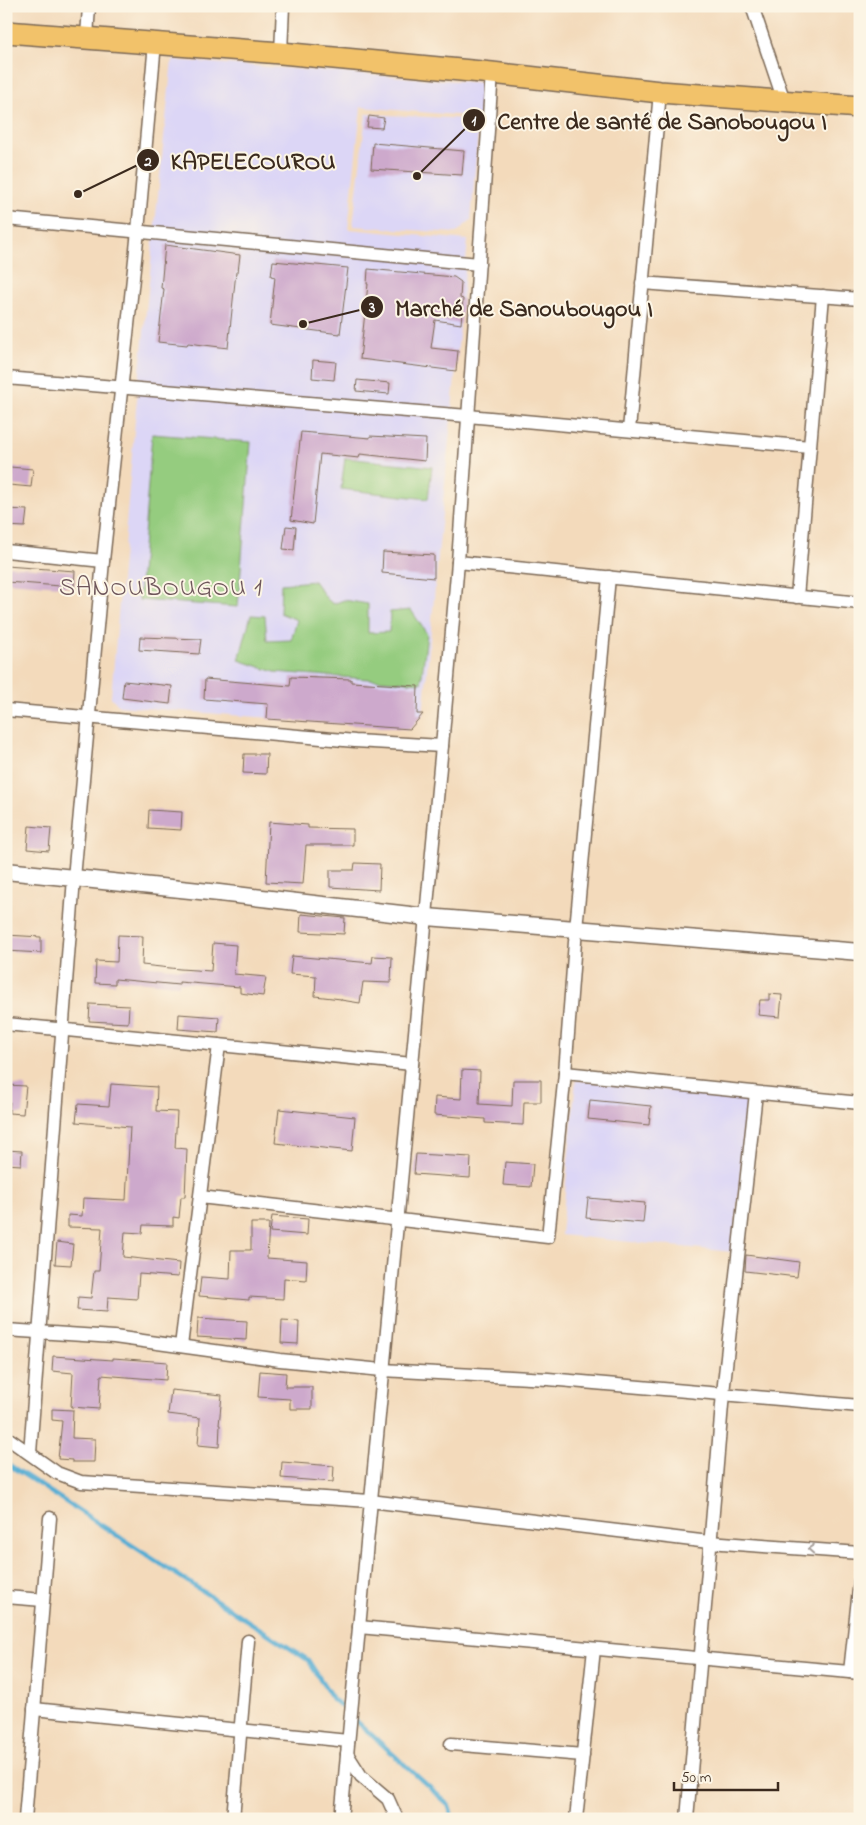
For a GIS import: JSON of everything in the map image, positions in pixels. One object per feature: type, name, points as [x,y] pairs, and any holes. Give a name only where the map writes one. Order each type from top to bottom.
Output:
[{"type":"highway","points":[[6,32],[281,52],[660,92],[860,108]]},
{"type":"street","points":[[87,38],[89,6]]},
{"type":"street","points":[[281,52],[283,6]]},
{"type":"street","points":[[752,6],[784,102]]},
{"type":"street","points":[[30,1453],[74,878],[103,561],[138,231],[155,44]]},
{"type":"street","points":[[341,1819],[382,1370],[427,917],[458,562],[492,73]]},
{"type":"street","points":[[630,430],[660,92]]},
{"type":"street","points":[[6,219],[479,264]]},
{"type":"street","points":[[642,283],[860,299]]},
{"type":"street","points":[[797,597],[823,296]]},
{"type":"street","points":[[6,378],[810,446]]},
{"type":"street","points":[[6,551],[103,561]]},
{"type":"street","points":[[458,562],[860,603]]},
{"type":"street","points":[[200,1197],[548,1237],[565,1073],[576,928],[609,577]]},
{"type":"street","points":[[6,710],[355,741],[442,746]]},
{"type":"street","points":[[6,871],[427,917],[860,952]]},
{"type":"street","points":[[6,1024],[412,1064]]},
{"type":"street","points":[[181,1346],[219,1045]]},
{"type":"street","points":[[565,1073],[860,1103]]},
{"type":"street","points":[[687,1819],[723,1394],[756,1093]]},
{"type":"street","points":[[6,1330],[114,1336],[280,1360],[382,1370],[458,1373],[860,1406]]},
{"type":"street","points":[[6,1437],[57,1473],[81,1482],[370,1502],[709,1542],[860,1553]]},
{"type":"street","points":[[25,1819],[50,1518]]},
{"type":"street","points":[[358,1627],[855,1673],[860,1580]]},
{"type":"street","points":[[6,1596],[43,1600]]},
{"type":"street","points":[[232,1819],[248,1642]]},
{"type":"street","points":[[576,1819],[594,1649]]},
{"type":"street","points":[[34,1709],[348,1741]]},
{"type":"street","points":[[451,1744],[583,1755]]},
{"type":"street","points":[[347,1754],[361,1776],[388,1799],[397,1819]]},
{"type":"shaded area","points":[[172,60],[484,83],[481,117],[361,107],[348,229],[468,240],[423,714],[410,729],[119,706],[111,697],[136,409]]},
{"type":"shaded area","points":[[366,114],[466,119],[478,132],[471,220],[456,233],[353,226]]},
{"type":"shaded area","points":[[576,1080],[748,1099],[733,1252],[561,1235]]},
{"type":"green space","points":[[152,434],[251,442],[238,607],[139,600]]},
{"type":"green space","points":[[345,458],[432,467],[428,499],[341,489]]},
{"type":"green space","points":[[314,581],[333,604],[344,600],[368,604],[368,633],[389,632],[390,612],[411,610],[427,634],[421,683],[275,672],[239,660],[251,615],[265,616],[267,641],[291,640],[297,620],[280,613],[281,584]]},
{"type":"building","points":[[369,116],[384,118],[382,128],[367,127]]},
{"type":"building","points":[[373,143],[464,151],[462,175],[371,169]]},
{"type":"building","points":[[165,245],[240,255],[238,272],[236,272],[228,348],[188,343],[187,345],[158,342],[164,289],[161,288]]},
{"type":"building","points":[[273,261],[348,268],[340,334],[270,325],[275,277],[271,276]]},
{"type":"building","points":[[368,269],[454,277],[461,282],[460,298],[463,299],[461,324],[435,320],[431,348],[458,351],[456,371],[360,359]]},
{"type":"building","points":[[313,360],[336,362],[334,380],[312,378]]},
{"type":"building","points":[[357,380],[390,383],[389,394],[356,391]]},
{"type":"building","points":[[301,432],[370,438],[370,436],[426,439],[425,461],[360,454],[359,458],[320,454],[313,524],[291,520]]},
{"type":"building","points":[[10,467],[33,469],[31,487],[9,485]]},
{"type":"building","points":[[6,509],[27,510],[25,527],[6,526]]},
{"type":"building","points":[[286,526],[296,527],[294,550],[283,549]]},
{"type":"building","points":[[383,552],[434,555],[434,578],[382,573]]},
{"type":"building","points":[[6,566],[75,571],[74,587],[6,582]]},
{"type":"building","points":[[140,637],[201,639],[199,654],[139,650]]},
{"type":"building","points":[[291,677],[351,679],[351,682],[418,686],[417,714],[423,714],[410,729],[267,719],[268,704],[204,699],[205,679],[290,686]]},
{"type":"building","points":[[124,681],[172,686],[170,704],[122,698]]},
{"type":"building","points":[[244,754],[267,754],[266,774],[243,773]]},
{"type":"building","points":[[149,810],[182,812],[181,830],[148,828]]},
{"type":"building","points":[[269,822],[308,825],[308,828],[353,829],[353,845],[306,845],[303,884],[266,882]]},
{"type":"building","points":[[29,826],[51,828],[49,851],[27,849]]},
{"type":"building","points":[[355,863],[380,864],[379,890],[330,887],[330,870],[354,870]]},
{"type":"building","points":[[301,914],[345,918],[344,934],[300,932]]},
{"type":"building","points":[[6,935],[41,937],[41,953],[6,951]]},
{"type":"building","points":[[118,935],[143,936],[142,965],[180,969],[211,971],[213,943],[236,945],[234,974],[266,977],[263,996],[240,993],[240,987],[179,982],[179,985],[115,979],[115,984],[95,983],[96,961],[117,962]]},
{"type":"building","points":[[292,956],[372,963],[373,956],[392,957],[391,983],[363,982],[360,1003],[315,996],[316,976],[290,974]]},
{"type":"building","points":[[769,994],[782,995],[780,1017],[758,1015],[760,1000],[769,1000]]},
{"type":"building","points":[[90,1004],[129,1006],[128,1023],[89,1021]]},
{"type":"building","points":[[179,1014],[219,1017],[218,1032],[178,1029]]},
{"type":"building","points":[[462,1070],[480,1071],[479,1104],[512,1106],[513,1080],[541,1080],[541,1102],[524,1102],[523,1125],[485,1123],[485,1119],[434,1115],[435,1097],[461,1099]]},
{"type":"building","points":[[111,1084],[157,1087],[156,1111],[177,1112],[175,1148],[187,1149],[185,1197],[181,1197],[179,1218],[173,1217],[173,1226],[143,1225],[142,1233],[125,1232],[123,1257],[179,1263],[178,1277],[139,1274],[137,1299],[108,1297],[107,1312],[77,1310],[78,1297],[91,1298],[94,1271],[99,1271],[102,1228],[68,1227],[68,1215],[82,1216],[83,1198],[126,1200],[130,1127],[76,1122],[78,1104],[109,1106]]},
{"type":"building","points":[[7,1085],[26,1086],[23,1114],[9,1113],[10,1102],[6,1101]]},
{"type":"building","points":[[590,1100],[651,1106],[649,1125],[588,1119]]},
{"type":"building","points":[[279,1109],[355,1117],[352,1151],[275,1143]]},
{"type":"building","points":[[6,1150],[22,1151],[21,1165],[6,1164]]},
{"type":"building","points":[[416,1154],[471,1157],[470,1178],[414,1174]]},
{"type":"building","points":[[505,1162],[533,1164],[531,1187],[503,1185]]},
{"type":"building","points":[[588,1198],[645,1203],[643,1223],[586,1218]]},
{"type":"building","points":[[272,1216],[308,1219],[307,1235],[270,1232]]},
{"type":"building","points":[[251,1223],[269,1223],[267,1258],[307,1261],[306,1280],[284,1278],[283,1299],[249,1297],[249,1300],[199,1296],[201,1277],[230,1279],[231,1250],[251,1250]]},
{"type":"building","points":[[57,1242],[73,1244],[71,1265],[55,1264]]},
{"type":"building","points":[[746,1255],[799,1262],[797,1277],[745,1271]]},
{"type":"building","points":[[198,1318],[247,1321],[246,1340],[197,1337]]},
{"type":"building","points":[[282,1320],[299,1321],[298,1344],[281,1343]]},
{"type":"building","points":[[53,1356],[167,1362],[166,1380],[101,1375],[99,1409],[71,1407],[73,1373],[52,1371]]},
{"type":"building","points":[[260,1371],[286,1373],[285,1387],[312,1387],[312,1409],[290,1409],[290,1399],[258,1397]]},
{"type":"building","points":[[171,1390],[222,1395],[219,1447],[198,1445],[200,1418],[168,1414]]},
{"type":"building","points":[[52,1409],[73,1410],[72,1438],[95,1439],[94,1462],[72,1462],[72,1460],[58,1459],[62,1421],[52,1420]]},
{"type":"building","points":[[282,1462],[334,1466],[333,1482],[281,1478]]},
{"type":"waterway","points":[[6,1463],[308,1660],[333,1699],[348,1712]]},
{"type":"waterway","points":[[353,1718],[448,1804],[453,1819]]},
{"type":"place","name":"Centre de santé de Sanobougou I","points":[[417,176]]},
{"type":"place","name":"KAPELECOUROU","points":[[78,194]]},
{"type":"place","name":"Marché de Sanoubougou I","points":[[303,324]]},
{"type":"district","name":"SANOUBOUGOU 1","points":[[161,589]]}]
